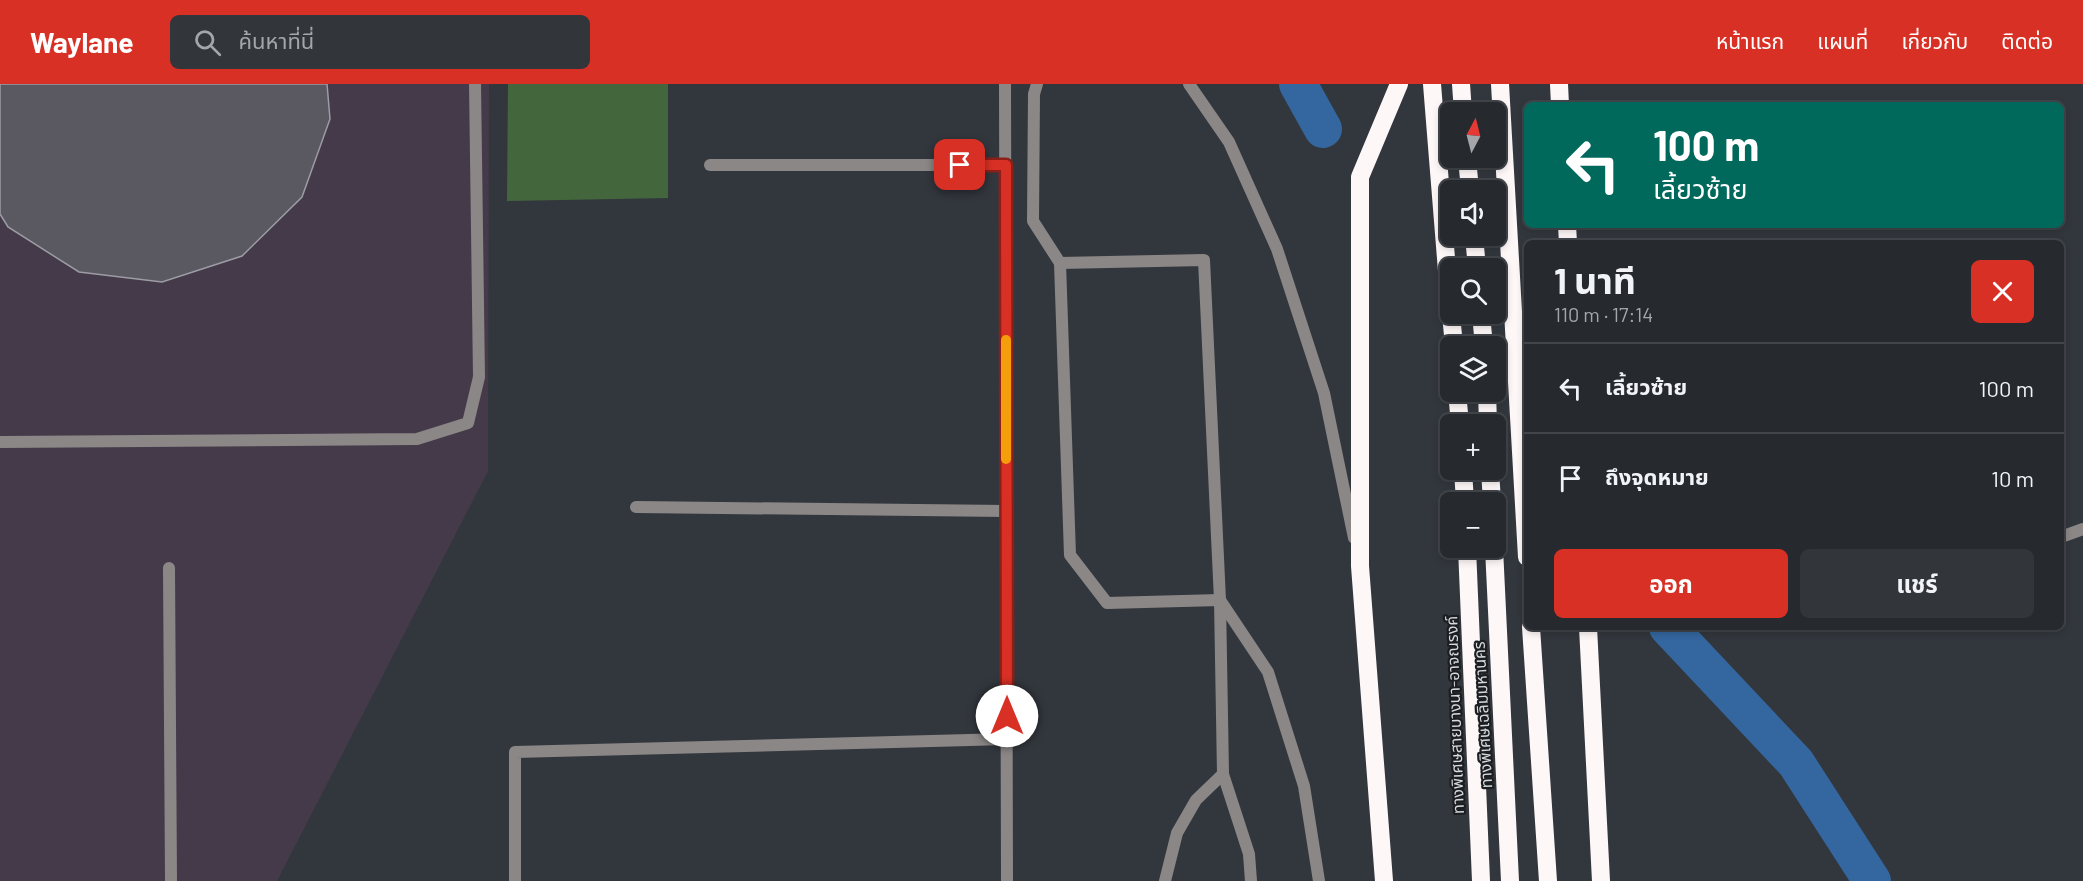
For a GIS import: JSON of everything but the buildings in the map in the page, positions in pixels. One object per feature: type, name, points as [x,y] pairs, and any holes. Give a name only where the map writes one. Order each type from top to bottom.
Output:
[{"type":"highway","points":[[1384,881],[1360,566],[1360,177],[1399,84]]},
{"type":"highway","points":[[1432,84],[1446,258]]},
{"type":"highway","points":[[1461,84],[1462,102]]},
{"type":"highway","points":[[1500,84],[1524,504]]},
{"type":"highway","points":[[1559,84],[1560,102]]},
{"type":"highway","name":"ทางพิเศษสายบางนา-อาจณรงค์","points":[[1467,558],[1481,881]]},
{"type":"highway","name":"ทางพิเศษเฉลิมมหานคร","points":[[1494,558],[1510,881]]},
{"type":"highway","points":[[1532,630],[1548,881]]},
{"type":"highway","points":[[1588,630],[1601,881]]},
{"type":"street","points":[[0,442],[417,439],[468,423],[479,376],[475,84]]},
{"type":"street","points":[[1005,84],[1007,881]]},
{"type":"street","points":[[1037,84],[1034,94],[1033,221],[1060,262],[1070,555],[1107,603],[1220,600]]},
{"type":"street","points":[[1189,84],[1229,142],[1277,249],[1324,393],[1360,566]]},
{"type":"street","points":[[710,165],[1006,165]]},
{"type":"street","points":[[1060,262],[1204,260],[1220,600],[1223,774],[1249,854],[1251,881]]},
{"type":"street","points":[[636,507],[1006,511]]},
{"type":"street","points":[[2064,536],[2083,529]]},
{"type":"street","points":[[169,568],[171,881]]},
{"type":"street","points":[[1220,600],[1268,672],[1304,786],[1319,881]]},
{"type":"street","points":[[515,881],[515,752],[1007,739]]},
{"type":"street","points":[[1165,881],[1177,833],[1196,800],[1223,774]]},
{"type":"shaded area","points":[[0,84],[489,84],[488,471],[277,881],[0,881]]},
{"type":"green space","points":[[508,84],[668,84],[668,198],[507,201]]},
{"type":"waterway","points":[[1298,84],[1323,129]]},
{"type":"waterway","points":[[1671,630],[1796,763],[1872,881]]},
{"type":"slow traffic","points":[[1006,340],[1006,459]]},
{"type":"route","points":[[960,165],[1006,165],[1007,716]]}]
